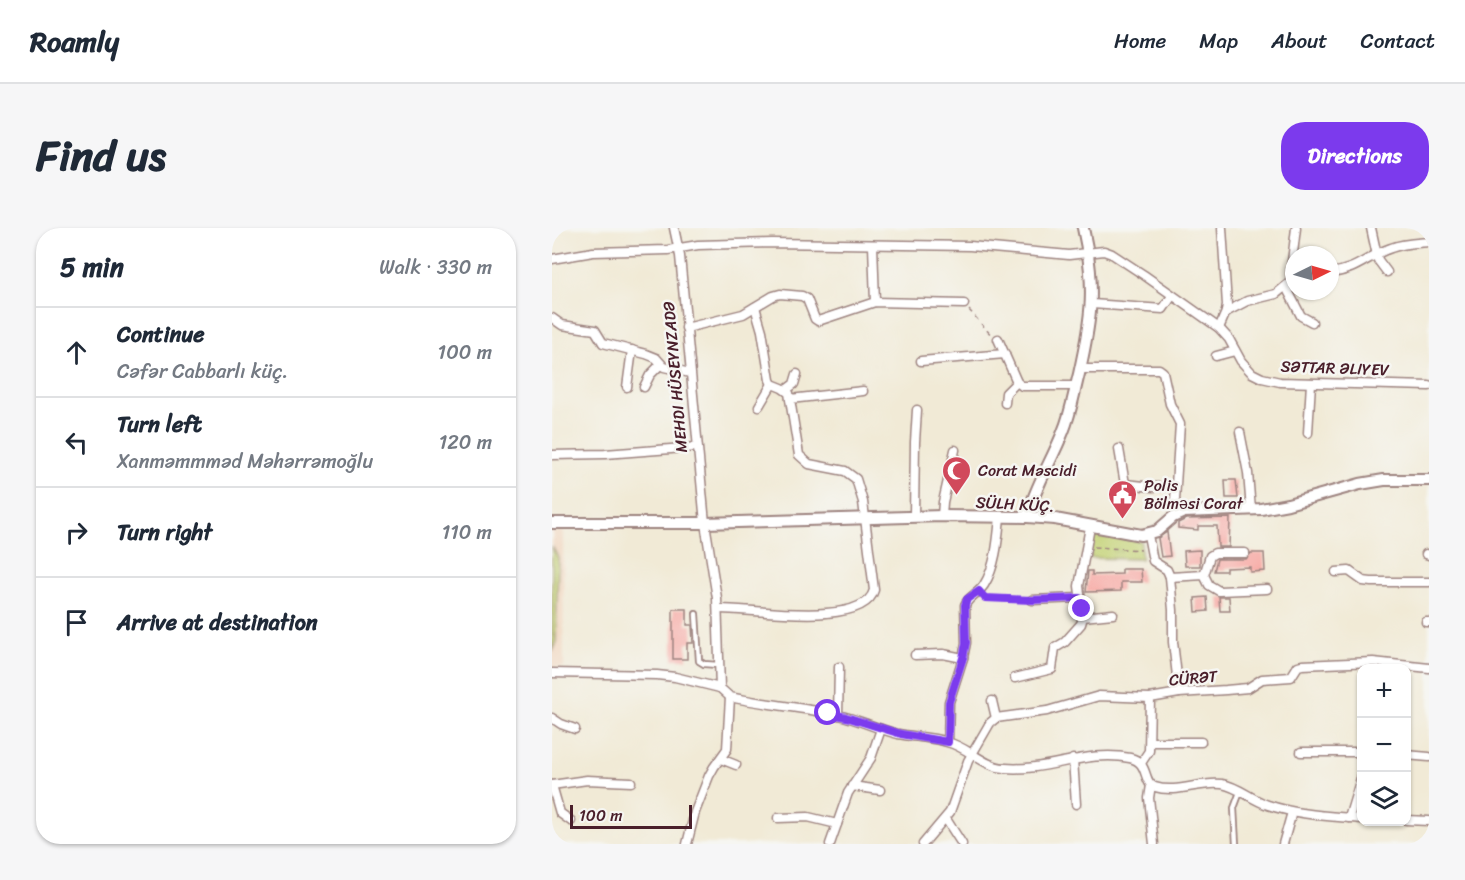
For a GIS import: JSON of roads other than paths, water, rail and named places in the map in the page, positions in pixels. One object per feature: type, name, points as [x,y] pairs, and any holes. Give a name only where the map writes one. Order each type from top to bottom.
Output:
[{"type":"street","name":"MEHDI HÜSEYNZADƏ","points":[[674,228],[678,248],[705,523],[716,585],[720,688]]},
{"type":"street","points":[[1027,517],[1065,429],[1080,369],[1092,304],[1092,274],[1083,228]]},
{"type":"street","points":[[1219,328],[1226,312],[1222,228]]},
{"type":"street","points":[[1294,246],[1296,228]]},
{"type":"street","points":[[1371,228],[1379,263],[1387,272]]},
{"type":"street","points":[[1339,272],[1350,270],[1400,245],[1429,242]]},
{"type":"street","name":"SƏTTAR ƏLIYEV","points":[[552,259],[586,252],[668,250],[698,245],[772,243],[970,246],[1074,255],[1104,251],[1112,254],[1219,328],[1245,367],[1262,378],[1280,382],[1429,386]]},
{"type":"street","points":[[873,245],[875,302]]},
{"type":"street","points":[[1226,312],[1247,301],[1276,294],[1285,287]]},
{"type":"street","points":[[686,328],[743,314],[780,294],[802,296],[807,299],[818,321],[875,302],[964,304]]},
{"type":"street","points":[[1092,304],[1163,309],[1172,296]]},
{"type":"street","points":[[1296,300],[1301,316],[1312,322]]},
{"type":"street","points":[[755,308],[760,320],[772,384],[759,406]]},
{"type":"street","points":[[552,318],[562,325],[596,330],[603,343],[652,356],[670,369],[690,373]]},
{"type":"street","points":[[998,339],[1017,382],[1022,386],[1076,386]]},
{"type":"street","points":[[627,387],[632,350]]},
{"type":"street","points":[[1216,356],[1235,351]]},
{"type":"street","points":[[921,361],[1005,354]]},
{"type":"street","points":[[644,387],[650,375],[662,364]]},
{"type":"street","points":[[1080,369],[1160,369],[1163,372],[1170,404],[1180,424],[1175,486],[1175,500],[1180,513]]},
{"type":"street","points":[[718,609],[778,614],[839,612],[868,600],[872,596],[874,590],[860,489],[852,474],[809,464],[799,455],[788,394],[797,374]]},
{"type":"street","points":[[1005,404],[1006,393],[1017,382]]},
{"type":"street","points":[[1308,433],[1311,383]]},
{"type":"street","points":[[772,384],[788,394],[863,391]]},
{"type":"street","points":[[914,516],[917,410]]},
{"type":"street","points":[[1240,432],[1248,473],[1251,510]]},
{"type":"street","points":[[552,455],[605,454],[697,447]]},
{"type":"street","points":[[1119,449],[1125,484],[1153,487],[1175,486]]},
{"type":"street","points":[[942,516],[955,450]]},
{"type":"street","points":[[1179,693],[1173,642],[1170,577],[1167,570],[1153,561],[1148,535],[1157,531],[1180,513],[1201,510],[1251,510],[1288,504],[1360,484],[1384,480],[1429,480]]},
{"type":"street","name":"SÜLH KÜÇ.","points":[[552,523],[705,523],[914,516],[1027,517],[1055,519],[1134,535],[1148,535]]},
{"type":"street","points":[[948,742],[949,702],[966,643],[965,605],[967,599],[979,591],[986,582],[995,555],[1000,517]]},
{"type":"street","points":[[1015,678],[1052,669],[1055,648],[1076,631],[1083,617],[1079,598],[1080,576],[1090,527]]},
{"type":"street","points":[[1245,553],[1210,556],[1204,575],[1209,585],[1219,591],[1267,589]]},
{"type":"street","points":[[1336,572],[1349,571],[1363,581],[1371,582],[1429,582]]},
{"type":"street","points":[[1170,577],[1204,575]]},
{"type":"street","points":[[1032,600],[1079,598]]},
{"type":"street","points":[[1083,617],[1113,614]]},
{"type":"street","points":[[915,655],[943,654],[963,658]]},
{"type":"street","name":"CÜRƏT","points":[[996,717],[1047,711],[1099,696],[1150,698],[1179,693],[1248,688],[1262,679],[1291,677],[1298,666],[1302,665],[1373,662],[1429,668]]},
{"type":"street","points":[[838,667],[838,715]]},
{"type":"street","points":[[552,673],[657,675],[720,688],[730,697],[838,715],[901,734],[948,742],[988,763],[1004,768],[1021,768],[1112,755],[1132,758],[1141,763],[1151,785],[1149,798],[1154,844]]},
{"type":"street","points":[[687,844],[695,812],[709,776],[727,749],[730,697]]},
{"type":"street","points":[[1141,763],[1148,755],[1150,742],[1150,698]]},
{"type":"street","points":[[923,844],[946,819],[972,754],[996,717],[992,701]]},
{"type":"street","points":[[552,718],[575,729]]},
{"type":"street","points":[[830,844],[844,801],[871,758],[881,729]]},
{"type":"street","points":[[1150,742],[1201,742]]},
{"type":"street","points":[[1301,752],[1357,753]]},
{"type":"street","points":[[1411,756],[1429,758]]},
{"type":"street","points":[[722,759],[736,765]]},
{"type":"street","points":[[1073,759],[1076,804]]},
{"type":"street","points":[[571,820],[560,813],[552,785],[577,781],[631,782]]},
{"type":"street","points":[[1151,785],[1173,788],[1217,784],[1232,787],[1258,801],[1292,812],[1357,819]]},
{"type":"street","points":[[852,786],[880,790]]},
{"type":"street","points":[[1349,818],[1357,792]]},
{"type":"street","points":[[1283,844],[1292,812]]},
{"type":"street","points":[[778,818],[808,817],[837,824]]},
{"type":"street","points":[[946,819],[962,844]]},
{"type":"street","points":[[1411,820],[1429,821]]},
{"type":"lane","points":[[696,614],[699,661],[704,664],[718,665]]},
{"type":"lane","points":[[1236,844],[1234,808],[1240,792]]},
{"type":"place","name":"Corat Məscidi","points":[[957,496]]},
{"type":"place","name":"Polis Bölmәsi Corat","points":[[1123,520]]}]
